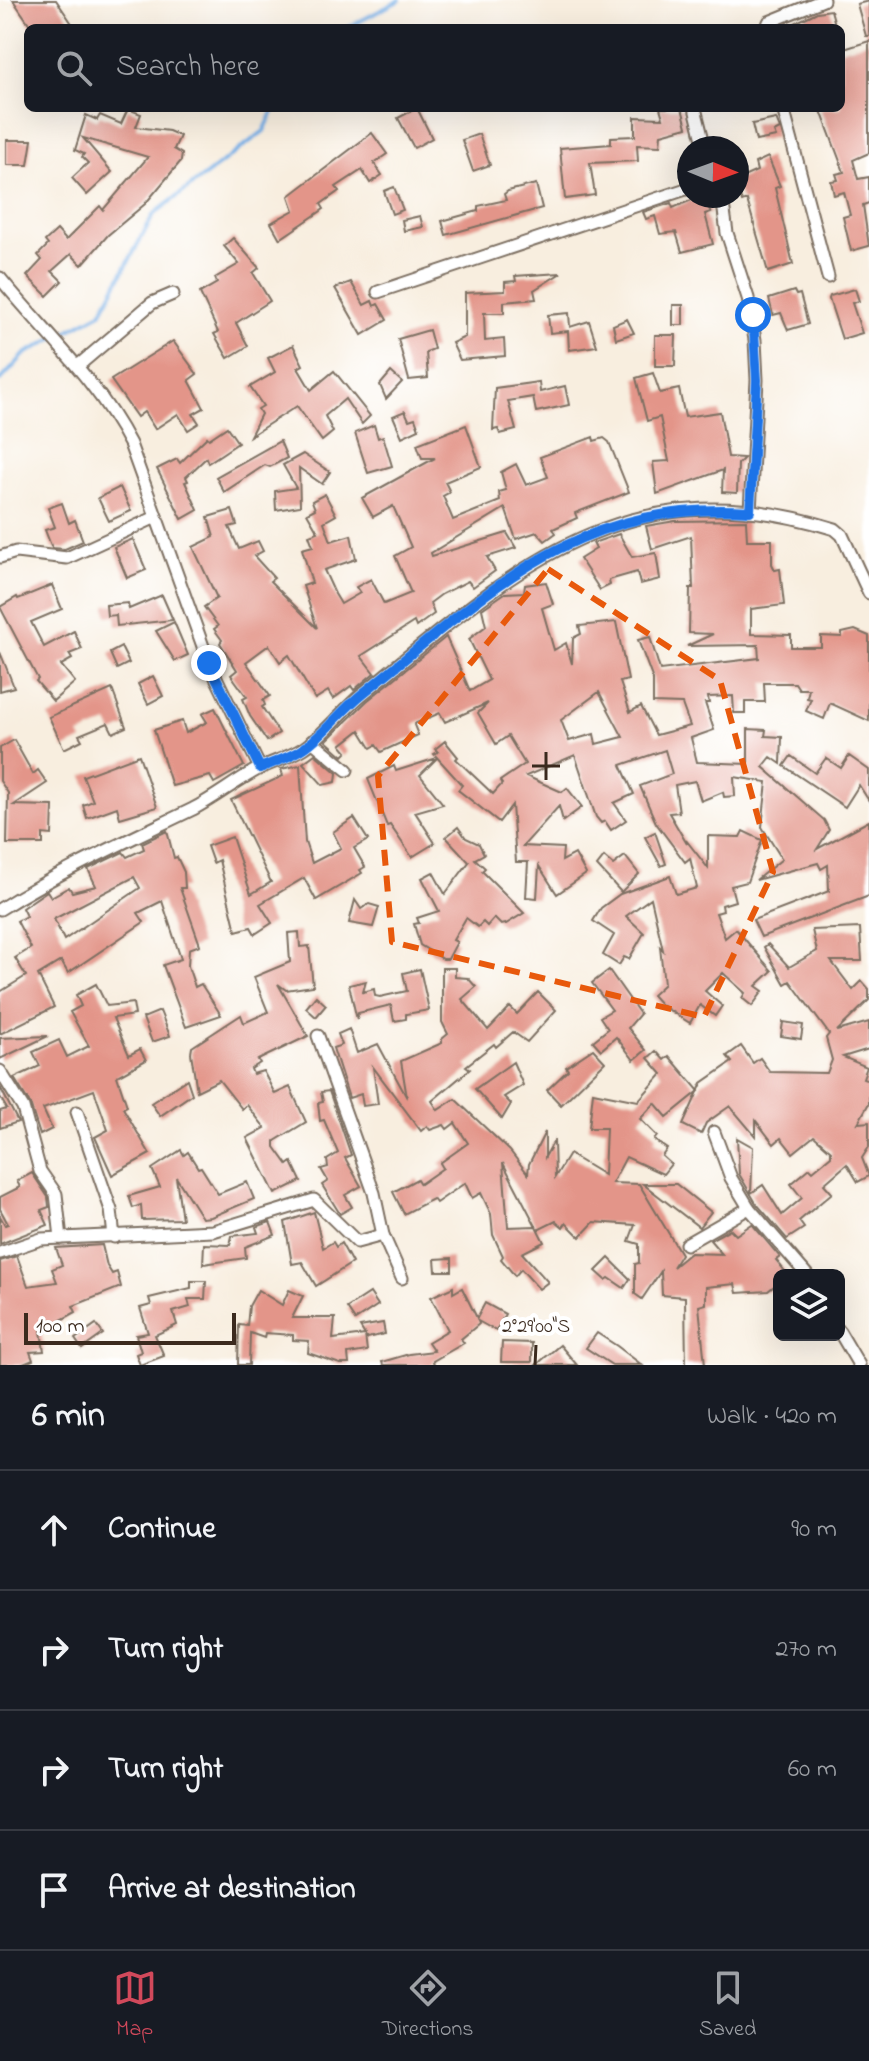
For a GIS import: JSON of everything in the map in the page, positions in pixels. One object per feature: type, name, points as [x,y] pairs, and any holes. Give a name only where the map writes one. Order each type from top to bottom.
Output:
[{"type":"street","points":[[768,24],[823,0]]},
{"type":"street","points":[[696,112],[702,136]]},
{"type":"street","points":[[784,112],[828,277]]},
{"type":"street","points":[[378,292],[677,192]]},
{"type":"street","points":[[724,208],[727,233],[748,298],[755,340],[757,380],[750,511]]},
{"type":"street","points":[[0,278],[38,325],[79,365],[130,444],[209,663],[260,768]]},
{"type":"street","points":[[79,365],[144,309],[173,294]]},
{"type":"street","points":[[0,909],[60,872],[196,807],[312,741],[348,706],[463,613],[537,559],[632,518],[685,509],[750,511],[835,529],[842,535],[869,593]]},
{"type":"street","points":[[0,557],[19,552],[67,558],[156,517]]},
{"type":"street","points":[[312,741],[347,770]]},
{"type":"street","points":[[318,1036],[370,1180],[383,1235],[402,1278]]},
{"type":"street","points":[[0,1071],[23,1108],[40,1171],[56,1194],[61,1238]]},
{"type":"street","points":[[77,1112],[111,1210],[114,1237]]},
{"type":"street","points":[[714,1132],[731,1178],[749,1208],[802,1269]]},
{"type":"street","points":[[0,1253],[30,1242],[61,1238],[213,1231],[314,1200],[357,1242],[383,1235]]},
{"type":"street","points":[[686,1244],[749,1208]]},
{"type":"street","points":[[845,1341],[859,1365]]},
{"type":"highlighted area","points":[[548,569],[720,680],[773,872],[704,1017],[392,942],[378,776]]},
{"type":"building","points":[[13,0],[56,0],[72,24],[29,24]]},
{"type":"building","points":[[869,1],[869,36],[866,36],[857,4]]},
{"type":"building","points":[[831,10],[835,24],[793,24],[817,12]]},
{"type":"building","points":[[869,41],[869,153],[853,160],[858,179],[869,177],[869,203],[863,205],[869,246],[851,251],[843,217],[850,215],[844,192],[834,195],[831,181],[838,180],[836,174],[844,172],[822,112],[845,112],[845,49]]},
{"type":"building","points":[[127,112],[136,112],[141,114],[136,127],[169,131],[180,136],[174,149],[182,154],[181,161],[145,204],[108,235],[82,265],[71,254],[52,271],[62,281],[47,296],[27,276],[42,260],[38,255],[48,245],[45,241],[57,230],[66,240],[100,206],[103,210],[148,157],[83,138],[112,172],[87,195],[72,178],[88,163],[82,157],[84,154],[75,150],[86,115],[97,120],[100,115],[121,124]]},
{"type":"building","points":[[409,112],[419,112],[432,138],[414,148],[398,118]]},
{"type":"building","points":[[661,112],[683,112],[687,127],[661,134],[660,146],[637,145],[638,161],[590,163],[595,195],[565,199],[560,148],[611,144],[611,137],[635,136],[635,117],[663,118]]},
{"type":"building","points":[[776,119],[780,129],[774,132],[776,137],[756,141],[752,124]]},
{"type":"building","points":[[372,133],[387,154],[374,163],[382,175],[370,183],[362,170],[336,187],[339,191],[321,204],[324,209],[280,239],[271,223],[294,210],[289,196]]},
{"type":"building","points":[[479,134],[490,165],[473,171],[462,140]]},
{"type":"building","points":[[7,140],[32,140],[28,165],[7,165]]},
{"type":"building","points":[[768,157],[780,186],[775,188],[793,264],[768,272],[749,207],[749,175],[757,171],[755,163]]},
{"type":"building","points":[[536,184],[542,208],[446,235],[442,221],[478,211],[478,206],[506,200],[504,194],[508,191]]},
{"type":"building","points":[[394,187],[403,210],[392,214],[384,191]]},
{"type":"building","points":[[671,203],[673,208],[708,208],[711,212],[705,214],[713,244],[682,252],[676,232],[660,234],[655,216],[646,219],[643,212]]},
{"type":"building","points":[[420,216],[423,227],[404,231],[402,220]]},
{"type":"building","points":[[233,238],[259,268],[253,273],[270,301],[236,323],[248,346],[228,358],[214,334],[218,332],[200,293],[217,283],[215,278],[239,264],[224,246]]},
{"type":"building","points":[[561,273],[534,290],[536,299],[504,302],[504,313],[484,313],[485,341],[504,339],[505,356],[460,360],[452,343],[465,337],[465,293],[505,291],[505,282],[516,281],[515,276]]},
{"type":"building","points":[[351,282],[364,305],[372,301],[374,306],[378,304],[387,320],[362,335],[335,288]]},
{"type":"building","points":[[855,289],[859,301],[852,303],[862,333],[842,339],[829,299],[830,296]]},
{"type":"building","points":[[794,291],[796,295],[800,294],[808,324],[788,330],[781,313],[773,315],[769,299]]},
{"type":"building","points":[[673,305],[683,305],[683,325],[673,325]]},
{"type":"building","points":[[569,313],[570,327],[589,321],[597,346],[569,350],[568,331],[550,333],[548,315]]},
{"type":"building","points":[[627,319],[634,333],[616,339],[613,325]]},
{"type":"building","points":[[429,330],[434,349],[426,352],[428,378],[409,380],[398,339]]},
{"type":"building","points":[[655,335],[676,335],[675,366],[655,366]]},
{"type":"building","points":[[173,341],[197,374],[189,380],[204,408],[193,414],[199,423],[188,430],[178,414],[155,429],[144,412],[137,417],[111,380]]},
{"type":"building","points":[[293,345],[303,365],[298,368],[311,390],[334,371],[370,416],[362,424],[345,399],[325,416],[333,432],[322,441],[297,406],[250,436],[261,414],[258,409],[263,406],[250,387],[275,372],[268,358]]},
{"type":"building","points":[[391,372],[402,382],[386,399],[380,385]]},
{"type":"building","points":[[653,373],[660,393],[679,389],[685,417],[720,412],[728,457],[744,458],[738,464],[737,493],[722,492],[723,470],[657,494],[653,462],[669,461],[660,417],[647,421],[636,378]]},
{"type":"building","points":[[539,382],[540,392],[565,386],[569,405],[536,412],[533,397],[508,401],[516,430],[500,434],[498,429],[493,430],[495,388]]},
{"type":"building","points":[[405,411],[409,420],[415,418],[419,429],[402,437],[393,416]]},
{"type":"building","points":[[374,425],[378,438],[383,436],[392,466],[368,473],[355,433]]},
{"type":"building","points":[[466,425],[481,467],[445,482],[450,492],[443,496],[453,520],[500,501],[499,492],[506,490],[501,472],[516,464],[526,485],[548,477],[540,457],[593,437],[594,441],[604,438],[609,442],[629,492],[575,513],[577,518],[553,529],[556,533],[545,541],[537,532],[516,539],[505,508],[431,553],[432,556],[507,533],[516,548],[487,557],[495,571],[473,587],[468,581],[442,594],[430,603],[434,614],[416,627],[414,622],[361,656],[374,673],[354,690],[351,686],[333,699],[328,691],[315,699],[289,655],[280,662],[269,645],[246,662],[270,696],[263,700],[265,705],[262,707],[279,733],[267,741],[250,716],[243,699],[247,697],[231,675],[237,670],[220,643],[222,640],[214,629],[218,626],[204,607],[217,598],[193,547],[214,537],[208,517],[232,510],[237,525],[229,527],[239,549],[258,541],[263,551],[254,556],[274,578],[270,581],[317,628],[303,586],[312,583],[302,549],[313,546],[309,535],[318,532],[307,513],[315,509],[312,501],[325,494],[336,515],[324,522],[331,541],[351,535],[356,559],[324,570],[341,604],[360,593],[356,587],[371,579],[384,604],[411,593],[395,556],[411,547],[393,506],[373,517],[362,498],[435,458],[422,458],[417,444]]},
{"type":"building","points":[[227,427],[238,443],[208,463],[206,458],[186,477],[188,481],[185,482],[198,510],[182,519],[157,469],[177,459],[180,463],[207,437],[209,439]]},
{"type":"building","points":[[280,441],[287,458],[270,467],[265,465],[224,492],[216,477]]},
{"type":"building","points":[[303,454],[330,472],[322,484],[299,468],[300,506],[276,510],[275,491],[296,488],[283,465]]},
{"type":"building","points":[[120,487],[131,511],[109,521],[98,498]]},
{"type":"building","points":[[62,503],[69,523],[75,520],[83,541],[65,549],[52,548],[45,530],[55,527],[48,508]]},
{"type":"building","points":[[746,520],[747,540],[772,540],[772,564],[775,570],[780,569],[784,605],[751,609],[751,634],[791,635],[791,647],[821,647],[821,636],[842,637],[842,633],[855,630],[869,636],[869,721],[830,703],[824,719],[806,711],[811,699],[807,698],[809,689],[799,689],[795,683],[764,683],[765,702],[745,702],[745,713],[734,713],[733,696],[708,697],[709,703],[705,703],[714,730],[691,738],[697,762],[748,764],[748,729],[766,730],[765,736],[782,737],[781,764],[771,757],[763,767],[824,820],[829,830],[817,849],[869,821],[869,896],[761,937],[753,920],[829,891],[828,865],[821,869],[818,863],[756,880],[782,859],[762,827],[767,782],[734,777],[735,796],[724,797],[723,792],[701,801],[695,781],[675,785],[679,812],[669,813],[687,844],[686,840],[708,868],[708,836],[740,837],[743,831],[762,840],[747,882],[731,886],[735,901],[722,905],[723,911],[716,913],[725,938],[736,929],[772,971],[756,986],[763,991],[752,1006],[742,998],[745,993],[723,973],[705,991],[722,1006],[715,1016],[700,1005],[690,1023],[661,1005],[652,995],[664,984],[660,947],[663,950],[651,898],[626,916],[644,933],[629,959],[624,957],[619,965],[603,955],[614,935],[593,921],[601,908],[620,894],[670,876],[676,894],[697,888],[690,858],[685,862],[656,823],[640,786],[672,774],[665,750],[621,765],[634,794],[614,803],[626,820],[611,830],[605,821],[601,823],[596,817],[575,755],[526,776],[562,792],[567,788],[582,807],[563,821],[559,806],[523,846],[563,848],[562,861],[575,854],[586,874],[557,894],[539,866],[537,898],[526,897],[528,862],[516,862],[512,805],[499,822],[458,790],[462,785],[434,754],[438,752],[435,749],[445,741],[458,757],[456,759],[493,794],[502,784],[500,781],[525,764],[508,736],[496,744],[478,713],[488,703],[445,722],[440,713],[416,723],[418,735],[381,752],[376,745],[371,748],[360,730],[341,745],[347,752],[343,756],[326,741],[367,701],[446,637],[470,691],[489,680],[469,639],[486,626],[482,609],[505,593],[524,592],[525,585],[546,582],[553,604],[542,608],[554,650],[566,643],[572,664],[573,638],[581,634],[579,626],[616,622],[628,680],[620,682],[630,712],[641,706],[656,735],[690,726],[682,704],[653,703],[653,680],[638,640],[650,637],[660,670],[759,658],[758,645],[687,646],[713,634],[689,633],[690,588],[693,588],[691,536],[652,549],[646,526],[675,521]],"holes":[[[599,692],[623,737],[596,744],[594,734],[569,741],[561,720]]]},
{"type":"building","points":[[619,534],[632,557],[656,553],[660,579],[640,584],[637,572],[609,580],[610,585],[600,590],[580,559],[596,549],[593,543]]},
{"type":"building","points":[[133,539],[146,570],[127,578],[114,547]]},
{"type":"building","points":[[52,585],[62,609],[31,622],[44,647],[74,631],[82,649],[69,654],[72,659],[61,665],[75,682],[53,701],[36,681],[38,679],[0,607],[17,597]]},
{"type":"building","points":[[162,595],[173,620],[117,626],[116,615],[107,616],[106,605],[128,603],[129,609]]},
{"type":"building","points":[[174,622],[188,655],[175,661],[156,631]]},
{"type":"building","points":[[121,647],[129,663],[117,669],[110,653]]},
{"type":"building","points":[[0,652],[14,687],[0,691]]},
{"type":"building","points":[[153,676],[163,696],[148,704],[138,684]]},
{"type":"building","points":[[112,689],[126,727],[113,733],[108,723],[79,735],[82,740],[64,749],[49,717]]},
{"type":"building","points":[[215,708],[244,766],[214,783],[210,776],[172,786],[154,730],[182,721],[186,733],[207,722],[202,714]]},
{"type":"building","points":[[14,740],[33,774],[38,770],[47,783],[14,805],[53,806],[52,835],[43,834],[43,844],[7,844],[8,793],[0,781],[0,748]]},
{"type":"building","points":[[315,754],[337,773],[336,782],[323,785],[303,763]]},
{"type":"building","points":[[139,755],[157,807],[120,818],[117,807],[87,818],[83,805],[93,801],[83,776]]},
{"type":"building","points":[[791,756],[815,773],[826,758],[841,768],[849,756],[869,770],[869,801],[859,785],[845,807],[784,766]]},
{"type":"building","points":[[437,758],[420,775],[443,804],[415,812],[435,843],[412,857],[390,825],[387,826],[368,779],[394,766],[396,771]]},
{"type":"building","points":[[300,765],[305,842],[312,863],[341,848],[333,832],[354,818],[368,840],[354,848],[365,867],[360,870],[362,873],[316,900],[304,878],[260,904],[272,923],[255,934],[251,927],[236,931],[219,860],[213,863],[207,846],[232,837],[251,894],[271,882],[231,800],[283,776],[281,769]]},
{"type":"building","points":[[458,827],[466,838],[479,844],[484,854],[475,859],[485,868],[482,871],[524,913],[506,924],[501,925],[494,918],[487,926],[483,922],[478,927],[466,918],[453,940],[457,942],[448,959],[443,959],[420,945],[414,924],[419,923],[417,918],[439,911],[422,878],[433,872],[445,894],[469,862],[446,837]]},
{"type":"building","points":[[167,831],[174,858],[177,857],[184,872],[185,888],[180,888],[200,945],[189,949],[188,966],[195,987],[201,984],[221,1015],[186,1027],[163,965],[181,959],[162,901],[138,913],[144,922],[68,973],[61,961],[38,975],[54,1007],[0,1034],[0,992],[26,976],[15,958],[31,948],[17,921],[26,916],[22,908],[47,891],[51,897],[69,887],[72,892],[96,886],[88,869],[123,852],[127,857],[144,849],[142,843]],"holes":[[[134,877],[140,888],[64,940],[54,919]]]},
{"type":"building","points":[[655,832],[666,864],[661,866],[645,837]]},
{"type":"building","points":[[625,856],[639,874],[621,892],[597,866],[604,857],[613,865]]},
{"type":"building","points":[[355,900],[361,909],[369,904],[379,907],[373,927],[349,923]]},
{"type":"building","points":[[860,928],[862,961],[831,961],[853,990],[862,981],[869,989],[869,1000],[837,1031],[869,1022],[869,1049],[843,1057],[867,1067],[863,1078],[869,1080],[869,1103],[858,1123],[869,1122],[869,1147],[862,1158],[869,1176],[858,1182],[847,1164],[824,1184],[832,1193],[799,1221],[804,1228],[787,1239],[756,1203],[739,1174],[737,1138],[753,1147],[751,1193],[763,1185],[782,1215],[802,1198],[791,1184],[810,1168],[813,1171],[831,1156],[831,1151],[814,1136],[793,1153],[781,1138],[774,1144],[756,1121],[756,1137],[730,1106],[706,1123],[701,1134],[683,1125],[702,1083],[732,1062],[727,1056],[741,1046],[753,1063],[760,1058],[770,1072],[827,1073],[832,1060],[826,1038],[829,1034],[790,981],[785,984],[764,947],[768,944],[789,967],[817,951],[812,930]]},
{"type":"building","points":[[299,932],[300,947],[309,946],[313,986],[286,990],[278,984],[308,1036],[258,1060],[260,1063],[251,1069],[253,1074],[263,1071],[275,1094],[290,1087],[306,1122],[275,1141],[275,1147],[288,1165],[292,1162],[301,1181],[275,1194],[247,1138],[265,1128],[247,1105],[242,1109],[219,1080],[197,1091],[191,1053],[192,1047],[241,1015],[244,1023],[268,1012],[254,977],[290,962],[288,933]]},
{"type":"building","points":[[442,968],[455,968],[455,977],[468,978],[476,987],[462,999],[488,1030],[510,1007],[517,1014],[538,992],[556,1010],[527,1042],[513,1032],[496,1047],[494,1044],[466,1066],[470,1069],[432,1101],[438,1110],[455,1099],[510,1151],[528,1174],[529,1164],[545,1132],[545,1157],[554,1141],[555,1177],[569,1154],[604,1175],[606,1128],[589,1128],[593,1092],[638,1101],[662,1074],[648,1058],[656,1051],[664,1060],[669,1056],[699,1091],[667,1117],[655,1103],[640,1119],[657,1136],[654,1140],[667,1149],[662,1156],[671,1164],[663,1174],[626,1157],[612,1183],[639,1184],[681,1254],[673,1267],[690,1253],[722,1254],[710,1240],[730,1229],[736,1235],[752,1224],[780,1257],[776,1260],[783,1269],[773,1269],[773,1287],[768,1291],[737,1293],[735,1284],[706,1287],[706,1304],[699,1306],[705,1365],[686,1365],[685,1297],[662,1295],[661,1271],[642,1299],[635,1294],[639,1244],[629,1241],[635,1225],[594,1222],[580,1237],[566,1223],[563,1227],[556,1221],[538,1230],[544,1242],[522,1253],[548,1282],[539,1289],[521,1269],[515,1276],[501,1259],[503,1256],[493,1235],[491,1214],[481,1193],[472,1198],[465,1183],[436,1203],[433,1199],[404,1214],[393,1192],[417,1179],[420,1184],[443,1168],[440,1163],[468,1143],[455,1123],[447,1129],[444,1125],[430,1130],[427,1126],[421,1131],[373,1067],[378,1104],[363,1106],[361,1094],[349,1098],[333,1048],[342,1045],[338,1034],[349,1029],[357,1053],[378,1044],[407,1098],[401,1061],[442,1043],[448,1034],[442,1022]],"holes":[[[503,1163],[536,1226],[508,1227]]]},
{"type":"building","points":[[420,969],[429,1010],[406,1014],[406,1019],[394,1021],[391,1005],[358,1013],[357,1020],[349,985],[366,981],[363,992],[374,989],[375,996],[380,997],[407,991],[403,973]]},
{"type":"building","points":[[609,970],[640,1014],[628,1028],[646,1050],[634,1060],[616,1037],[601,1050],[593,1041],[608,1029],[600,1017],[612,1010],[592,983]]},
{"type":"building","points":[[96,984],[107,1006],[133,1003],[135,1015],[113,1018],[129,1055],[140,1049],[146,1060],[117,1076],[127,1106],[123,1108],[150,1154],[112,1175],[95,1137],[108,1130],[94,1090],[43,1109],[52,1129],[40,1135],[30,1104],[14,1078],[40,1066],[33,1052],[59,1040],[67,1057],[89,1046],[70,1012],[81,1006],[76,995]]},
{"type":"building","points":[[316,996],[326,1005],[316,1017],[306,1008]]},
{"type":"building","points":[[160,1011],[170,1036],[152,1042],[143,1018]]},
{"type":"building","points":[[783,1022],[803,1025],[801,1039],[781,1036]]},
{"type":"building","points":[[48,1036],[0,1059],[0,1038]]},
{"type":"building","points":[[593,1049],[605,1062],[561,1105],[547,1090],[568,1070],[566,1067]]},
{"type":"building","points":[[513,1062],[523,1085],[504,1097],[511,1104],[502,1119],[475,1089]]},
{"type":"building","points":[[187,1079],[192,1094],[160,1116],[151,1103]]},
{"type":"building","points":[[0,1087],[18,1122],[0,1128],[0,1111],[7,1109],[0,1097]]},
{"type":"building","points":[[329,1091],[351,1155],[345,1158],[361,1186],[345,1195],[352,1207],[340,1214],[322,1185],[328,1181],[321,1169],[328,1167],[327,1160],[338,1153],[324,1120],[320,1121],[318,1103],[323,1102],[321,1092]]},
{"type":"building","points":[[181,1150],[184,1155],[188,1152],[198,1168],[201,1167],[218,1194],[247,1182],[254,1199],[202,1218],[176,1177],[182,1219],[142,1220],[141,1205],[133,1208],[129,1196],[160,1187],[152,1169]]},
{"type":"building","points":[[32,1173],[48,1197],[49,1207],[41,1210],[48,1225],[0,1244],[0,1216],[5,1225],[8,1224],[0,1209],[0,1197],[20,1187],[17,1181]]},
{"type":"building","points":[[643,1184],[676,1184],[711,1212],[699,1227]]},
{"type":"building","points":[[314,1212],[323,1248],[333,1242],[336,1247],[341,1243],[352,1263],[316,1286],[302,1262],[292,1264],[285,1222]]},
{"type":"building","points":[[270,1222],[275,1235],[245,1247],[246,1258],[203,1264],[204,1244],[230,1245],[232,1236],[258,1233],[256,1227]]},
{"type":"building","points":[[102,1245],[107,1266],[112,1274],[117,1272],[121,1287],[73,1306],[76,1312],[41,1331],[44,1351],[30,1352],[33,1360],[21,1365],[0,1365],[0,1261],[17,1256],[28,1286],[57,1282],[52,1269],[62,1265],[56,1248]]},
{"type":"building","points":[[452,1258],[452,1271],[436,1271],[435,1259]]},
{"type":"building","points":[[609,1258],[630,1279],[624,1288],[609,1278],[606,1280],[596,1271]]},
{"type":"building","points":[[191,1281],[206,1281],[205,1299],[188,1299],[190,1307],[173,1312],[177,1325],[155,1335],[164,1356],[140,1365],[136,1354],[141,1352],[136,1335],[148,1333],[140,1308],[151,1305],[149,1298],[191,1288]]},
{"type":"building","points":[[453,1287],[453,1293],[462,1288],[477,1318],[485,1303],[505,1314],[496,1331],[478,1321],[479,1324],[461,1339],[464,1343],[433,1361],[434,1365],[383,1365],[382,1362],[409,1354],[434,1351],[428,1342],[448,1330],[431,1297]]},
{"type":"building","points":[[258,1290],[282,1305],[289,1290],[303,1296],[292,1318],[335,1318],[333,1339],[365,1335],[367,1351],[348,1354],[349,1364],[340,1364],[308,1353],[309,1341],[293,1340],[293,1335],[265,1333],[264,1338],[250,1333],[249,1365],[238,1365],[239,1325],[247,1326],[249,1306]]},
{"type":"building","points":[[370,1293],[378,1305],[355,1320],[347,1308]]},
{"type":"building","points":[[383,1323],[385,1334],[367,1338],[360,1327]]},
{"type":"building","points":[[96,1324],[103,1334],[82,1349],[75,1339]]},
{"type":"building","points":[[597,1333],[642,1365],[612,1365],[586,1348]]},
{"type":"building","points":[[502,1342],[532,1343],[532,1362],[501,1362]]},
{"type":"building","points":[[560,1345],[577,1365],[536,1365]]},
{"type":"waterway","points":[[355,24],[400,0]]},
{"type":"waterway","points":[[0,381],[25,354],[101,313],[154,214],[264,131],[273,112]]},
{"type":"route","points":[[209,663],[260,768],[305,747],[348,706],[497,585],[537,559],[632,518],[685,509],[750,511],[757,380],[753,315]]}]
